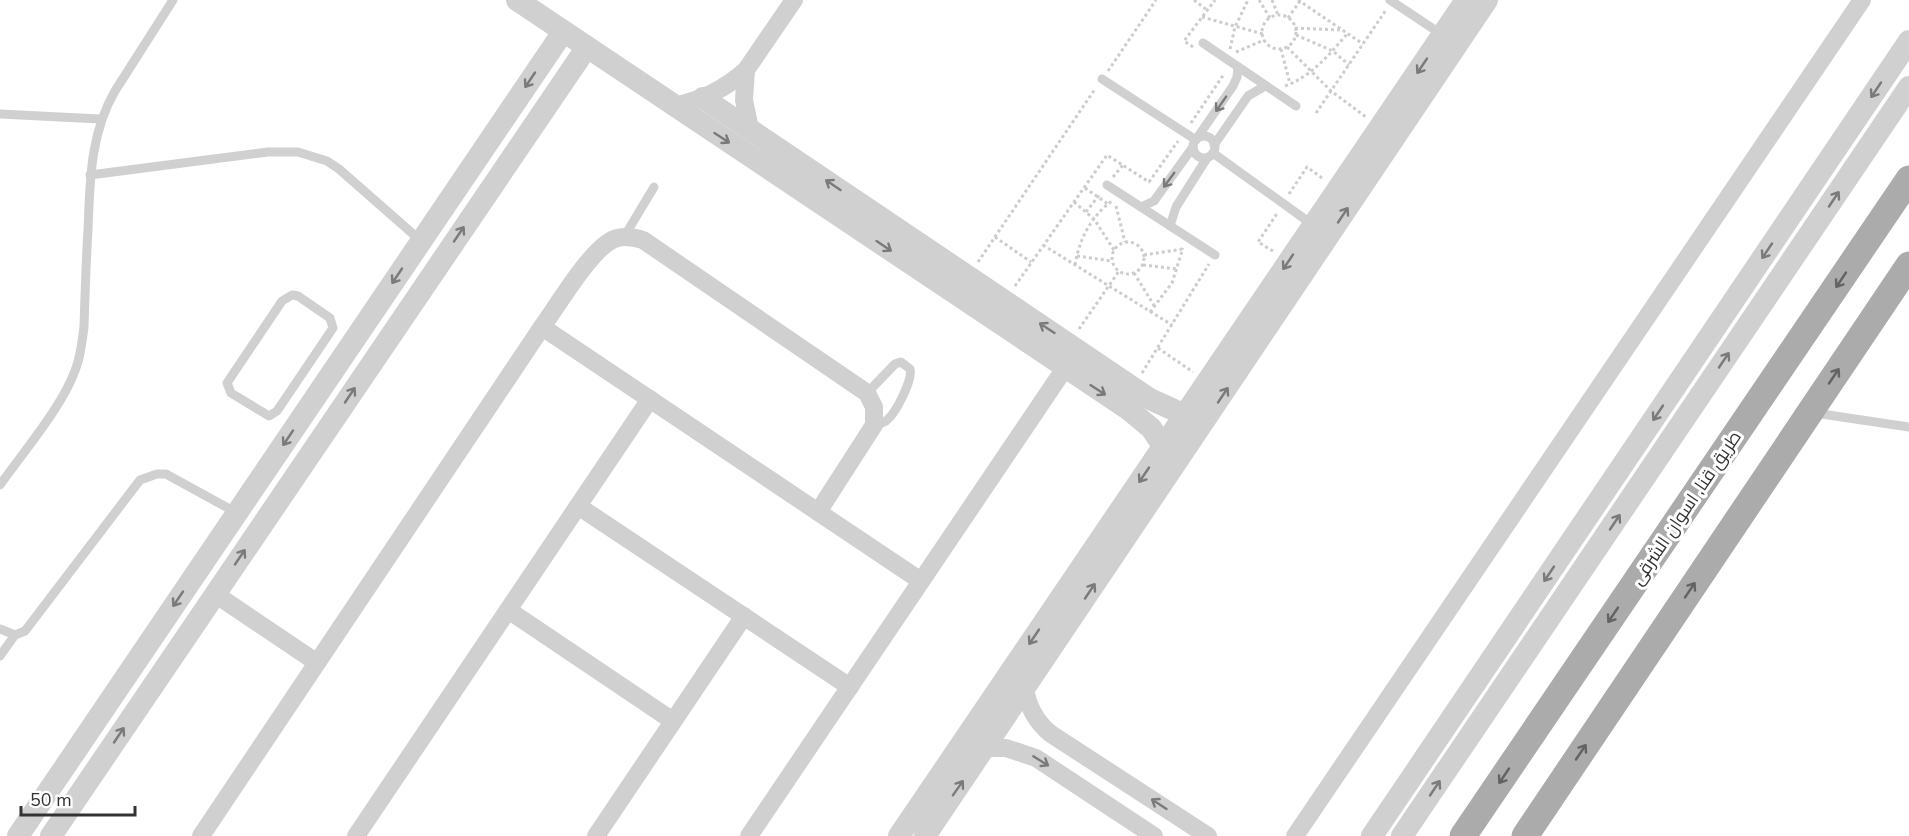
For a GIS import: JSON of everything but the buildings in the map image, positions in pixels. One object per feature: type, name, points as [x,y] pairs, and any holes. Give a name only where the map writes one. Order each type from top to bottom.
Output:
[{"type":"main road","name":"طريق قنا, اسوان الشرقى","points":[[1463,836],[1909,179]]},
{"type":"main road","points":[[1526,836],[1909,265]]},
{"type":"street","points":[[517,0],[1136,415],[1151,428],[1169,455]]},
{"type":"street","points":[[673,106],[703,98],[726,86],[746,70],[794,0]]},
{"type":"street","points":[[1195,417],[1313,225],[1466,0]]},
{"type":"street","points":[[899,836],[1487,0]]},
{"type":"street","points":[[1295,836],[1862,0]]},
{"type":"street","points":[[18,836],[563,32]]},
{"type":"street","points":[[1372,836],[1909,41]]},
{"type":"street","points":[[51,836],[587,47]]},
{"type":"street","points":[[746,70],[744,100],[750,129]]},
{"type":"street","points":[[1402,836],[1909,87]]},
{"type":"street","points":[[703,98],[1133,387],[1161,405],[1195,417]]},
{"type":"street","points":[[201,836],[543,327],[595,254],[613,240],[634,237],[652,245],[867,393],[874,407],[874,425],[818,512]]},
{"type":"street","points":[[543,327],[921,581]]},
{"type":"street","points":[[749,836],[1065,368]]},
{"type":"street","points":[[356,836],[650,399]]},
{"type":"street","points":[[925,836],[1025,688],[1169,455]]},
{"type":"street","points":[[578,506],[850,687]]},
{"type":"street","points":[[215,594],[316,663]]},
{"type":"street","points":[[508,610],[673,721]]},
{"type":"street","points":[[596,836],[744,616]]},
{"type":"street","points":[[1025,688],[1030,710],[1036,720],[1051,735],[1208,836]]},
{"type":"street","points":[[985,748],[1017,750],[1036,758],[1154,836]]},
{"type":"street","points":[[71,759],[93,774]]},
{"type":"lane","points":[[0,485],[69,387],[77,368],[84,327],[90,175],[96,133],[100,119],[115,91],[173,0]]},
{"type":"lane","points":[[1391,1],[1443,35]]},
{"type":"lane","points":[[1203,43],[1296,106]]},
{"type":"lane","points":[[1141,207],[1154,201],[1195,142],[1233,86],[1238,67]]},
{"type":"lane","points":[[1102,79],[1195,142]]},
{"type":"lane","points":[[1170,226],[1176,207],[1248,96],[1269,88]]},
{"type":"lane","points":[[0,114],[100,119]]},
{"type":"lane","points":[[1195,142],[1208,137],[1211,152],[1313,225]]},
{"type":"lane","points":[[1195,142],[1196,154],[1203,158],[1211,152]]},
{"type":"lane","points":[[90,175],[268,152],[298,152],[313,156],[339,169],[421,241]]},
{"type":"lane","points":[[1107,185],[1215,255]]},
{"type":"lane","points":[[624,237],[654,187]]},
{"type":"lane","points":[[292,295],[298,296],[330,318],[333,323],[331,333],[305,371],[277,411],[269,416],[231,393],[228,388],[229,377],[282,301],[292,295]]},
{"type":"lane","points":[[867,393],[895,364],[901,362],[910,369],[910,380],[891,416],[881,424],[874,425]]},
{"type":"lane","points":[[305,371],[324,384]]},
{"type":"lane","points":[[1809,412],[1909,427]]},
{"type":"lane","points":[[0,656],[15,635],[25,631],[133,486],[140,480],[157,474],[166,474],[237,513]]},
{"type":"lane","points":[[0,629],[15,635]]},
{"type":"path","points":[[968,276],[1156,0]]},
{"type":"path","points":[[1194,0],[1208,10]]},
{"type":"path","points":[[1227,59],[1235,27],[1248,0]]},
{"type":"path","points":[[1259,0],[1270,18]]},
{"type":"path","points":[[1272,0],[1278,16]]},
{"type":"path","points":[[1288,18],[1300,0],[1363,44]]},
{"type":"path","points":[[1316,113],[1391,1]]},
{"type":"path","points":[[1278,16],[1288,18],[1295,28],[1296,35],[1287,47],[1281,49],[1269,45],[1263,34],[1266,22],[1278,16]]},
{"type":"path","points":[[1203,17],[1263,34]]},
{"type":"path","points":[[1295,28],[1342,30]]},
{"type":"path","points":[[1269,88],[1290,84],[1311,72],[1333,51],[1347,33]]},
{"type":"path","points":[[1296,35],[1333,51],[1349,65]]},
{"type":"path","points":[[1287,47],[1331,91],[1370,120]]},
{"type":"path","points":[[1281,49],[1290,84]]},
{"type":"path","points":[[1084,188],[1108,204]]},
{"type":"path","points":[[1075,265],[1080,243],[1094,219],[1114,199],[1125,242]]},
{"type":"path","points":[[1074,202],[1094,219],[1114,250],[1112,261],[1119,271],[1134,273],[1143,265],[1144,255],[1139,246],[1125,242],[1114,250]]},
{"type":"path","points":[[1150,312],[1168,289],[1178,269],[1184,235]]},
{"type":"path","points":[[995,237],[1031,262]]},
{"type":"path","points":[[1043,245],[1172,325]]},
{"type":"path","points":[[1144,255],[1182,249]]},
{"type":"path","points":[[1133,387],[1215,255]]},
{"type":"path","points":[[1077,256],[1112,261]]},
{"type":"path","points":[[1143,265],[1178,269]]},
{"type":"path","points":[[1070,343],[1119,271]]},
{"type":"path","points":[[1134,273],[1155,307]]}]
